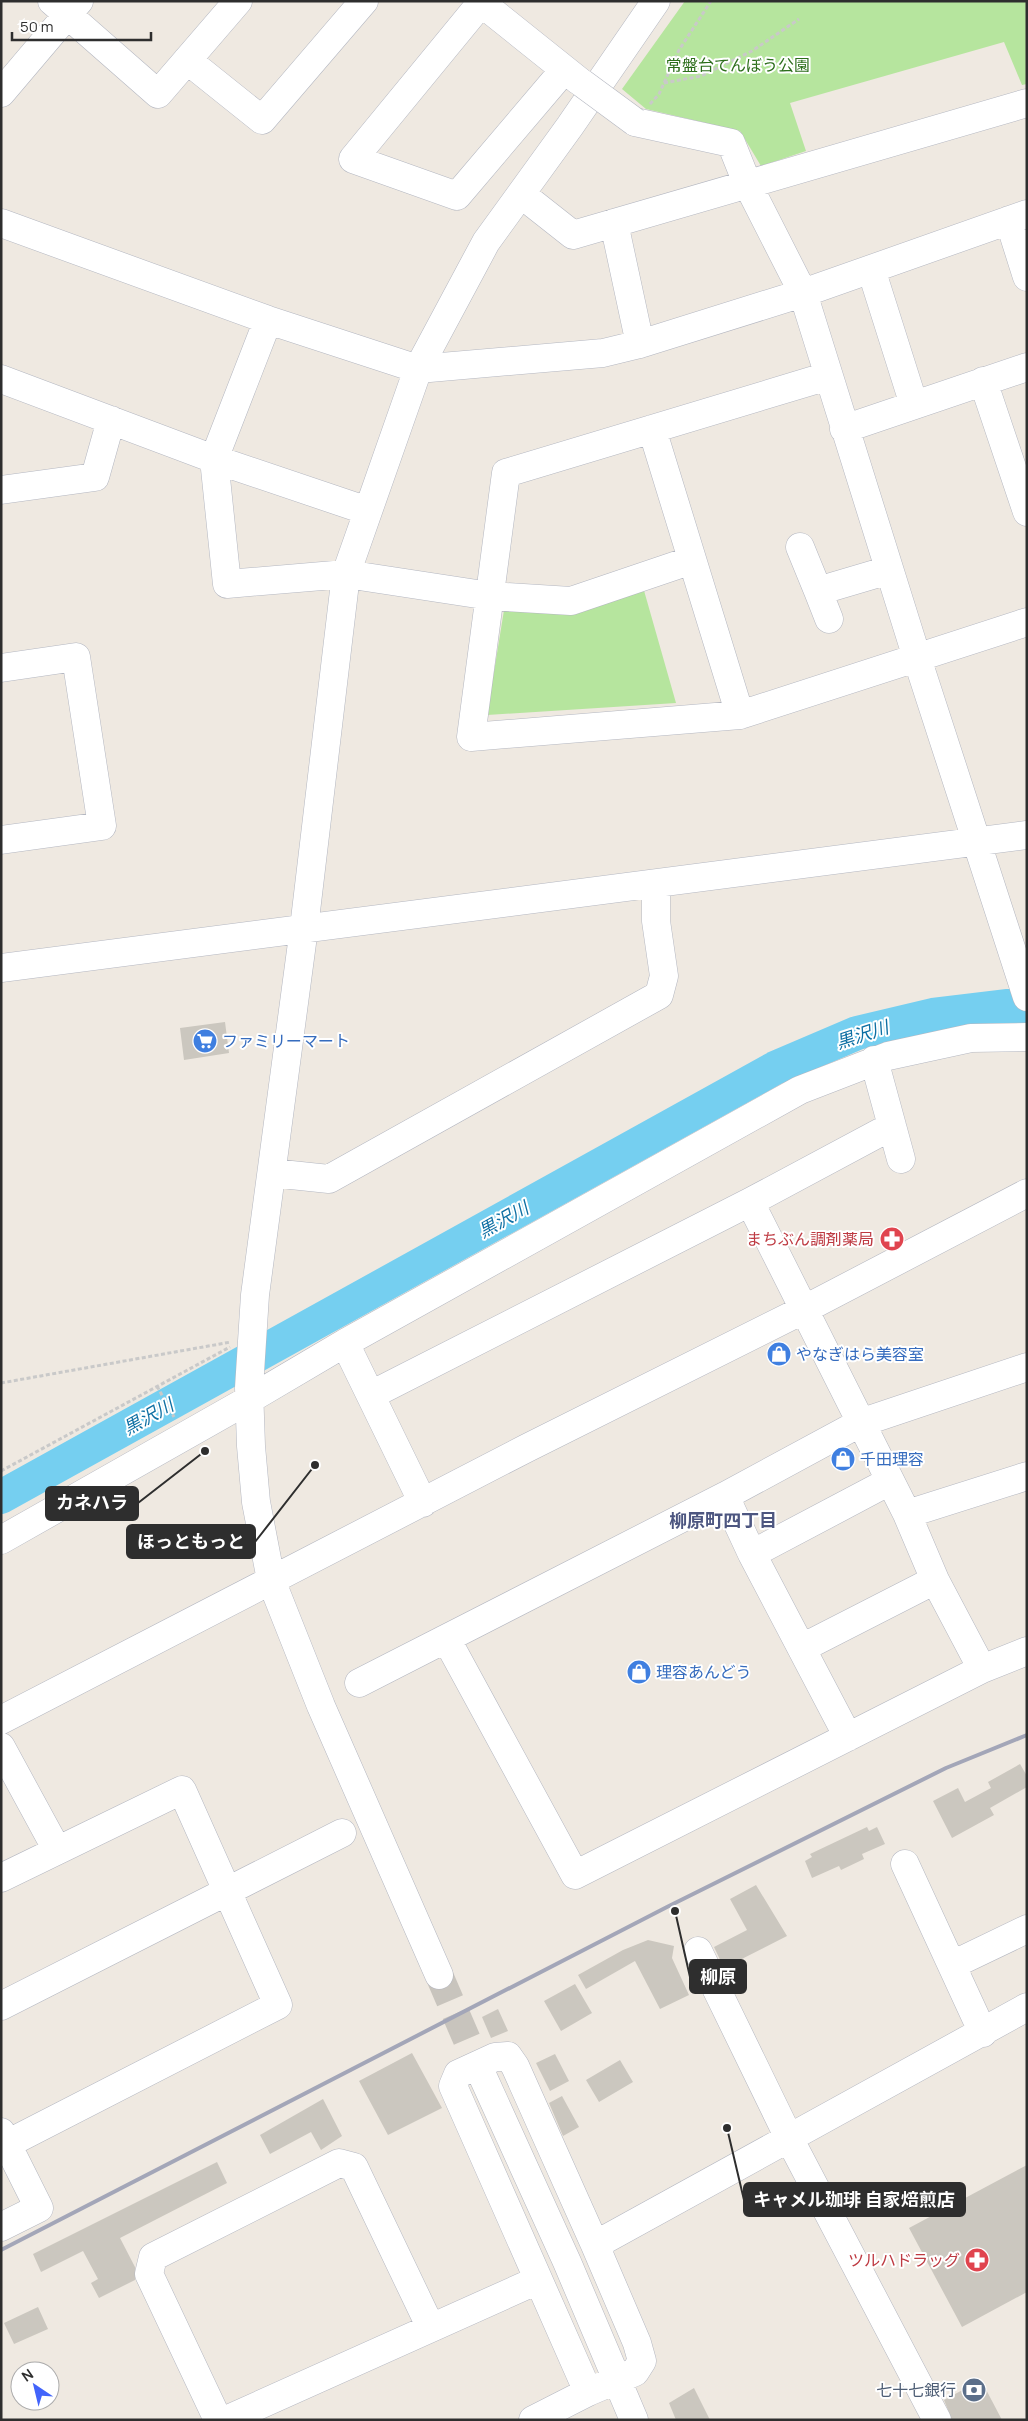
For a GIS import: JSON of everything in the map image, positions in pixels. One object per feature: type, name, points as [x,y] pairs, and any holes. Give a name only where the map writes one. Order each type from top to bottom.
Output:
[{"type":"street","points":[[1,93],[66,6],[158,94],[238,1]]},
{"type":"street","points":[[187,60],[262,120],[364,1]]},
{"type":"street","points":[[439,1975],[321,1706],[271,1580],[256,1502],[249,1394],[248,1338],[304,928],[346,574],[418,369],[486,242],[656,1]]},
{"type":"street","points":[[573,77],[457,196],[352,159],[480,2],[573,77],[635,122],[731,143],[747,183],[803,293],[844,429],[1025,990]]},
{"type":"street","points":[[521,194],[573,235],[1027,103]]},
{"type":"street","points":[[1,223],[268,320],[418,369],[603,353],[640,344],[803,293],[1018,217],[1027,277]]},
{"type":"street","points":[[614,223],[640,344]]},
{"type":"street","points":[[872,269],[914,405]]},
{"type":"street","points":[[268,320],[214,459],[227,584],[346,574],[490,596],[572,602],[692,560]]},
{"type":"street","points":[[844,429],[983,380],[1027,367]]},
{"type":"street","points":[[828,376],[506,474],[471,737],[740,715],[1027,622]]},
{"type":"street","points":[[1,379],[214,459],[368,511]]},
{"type":"street","points":[[983,380],[1027,512]]},
{"type":"street","points":[[1,490],[95,477],[111,420]]},
{"type":"street","points":[[652,429],[740,715]]},
{"type":"street","points":[[800,547],[829,619]]},
{"type":"street","points":[[818,591],[889,570]]},
{"type":"street","points":[[1,668],[76,657],[102,826],[1,840]]},
{"type":"street","points":[[1,968],[1027,835]]},
{"type":"street","points":[[272,1173],[329,1180],[659,995],[664,976],[656,921],[656,884]]},
{"type":"street","points":[[1,1540],[184,1436],[249,1394],[345,1343],[800,1090],[874,1060],[971,1038],[1027,1037]]},
{"type":"street","points":[[874,1060],[901,1159]]},
{"type":"street","points":[[371,1395],[750,1202],[892,1126]]},
{"type":"street","points":[[1,1720],[271,1580],[803,1310],[1027,1193]]},
{"type":"street","points":[[750,1202],[888,1482],[906,1514],[935,1580],[982,1669]]},
{"type":"street","points":[[345,1343],[423,1503]]},
{"type":"street","points":[[359,1683],[447,1640],[725,1496],[860,1422],[1027,1367]]},
{"type":"street","points":[[906,1514],[1027,1476]]},
{"type":"street","points":[[752,1554],[888,1482]]},
{"type":"street","points":[[725,1496],[752,1554],[848,1737]]},
{"type":"street","points":[[802,1648],[935,1580]]},
{"type":"street","points":[[447,1640],[575,1875],[982,1669],[1027,1652]]},
{"type":"street","points":[[1,1747],[57,1850]]},
{"type":"street","points":[[1,1878],[182,1790],[278,2005],[4,2138],[39,2208],[1,2227]]},
{"type":"street","points":[[1,2006],[228,1892],[342,1832]]},
{"type":"street","points":[[905,1864],[983,2033]]},
{"type":"street","points":[[952,1965],[1027,1928]]},
{"type":"street","points":[[698,1951],[789,2138],[937,2420]]},
{"type":"street","points":[[595,2245],[983,2033],[1027,2007]]},
{"type":"street","points":[[533,2420],[588,2392],[634,2372],[642,2361],[637,2343],[595,2245],[508,2056],[495,2057],[458,2074],[453,2086],[588,2392]]},
{"type":"street","points":[[483,2076],[567,2262],[634,2420]]},
{"type":"street","points":[[218,2420],[149,2274],[153,2257],[339,2163],[354,2167],[430,2326]]},
{"type":"street","points":[[226,2420],[430,2326],[538,2280]]},
{"type":"path","points":[[635,122],[659,94],[679,50],[711,1]]},
{"type":"path","points":[[664,83],[701,76],[752,51],[799,20]]},
{"type":"path","points":[[1,1384],[248,1338]]},
{"type":"path","points":[[1,1470],[248,1338]]},
{"type":"path","points":[[158,1386],[184,1436]]},
{"type":"green space","name":"常盤台てんぼう公園","points":[[685,1],[1027,1],[1027,84],[1022,85],[1004,42],[790,103],[806,151],[761,166],[740,131],[646,109],[622,89]]},
{"type":"green space","points":[[643,587],[676,703],[487,715],[505,604]]},
{"type":"building","name":"ファミリーマート","points":[[225,1022],[229,1053],[184,1060],[180,1028]]},
{"type":"building","points":[[1020,1764],[1027,1776],[1027,1787],[990,1808],[994,1815],[952,1838],[933,1801],[958,1788],[965,1802],[991,1788],[988,1782]]},
{"type":"building","points":[[867,1827],[869,1831],[877,1827],[885,1844],[862,1854],[864,1859],[841,1870],[839,1866],[812,1878],[805,1861],[812,1857],[810,1854]]},
{"type":"building","points":[[756,1885],[787,1936],[724,1968],[714,1947],[747,1930],[730,1899]]},
{"type":"building","points":[[648,1940],[674,1946],[672,1958],[689,1995],[660,2009],[635,1961],[586,1989],[578,1975],[623,1950]]},
{"type":"building","points":[[575,1984],[592,2013],[561,2031],[544,2001]]},
{"type":"building","points":[[498,2009],[508,2031],[491,2038],[482,2017]]},
{"type":"building","points":[[412,2053],[442,2108],[388,2135],[359,2081]]},
{"type":"building","points":[[555,2054],[569,2081],[550,2091],[536,2063]]},
{"type":"building","points":[[620,2060],[633,2082],[599,2102],[586,2080]]},
{"type":"building","points":[[562,2096],[579,2127],[563,2136],[549,2103]]},
{"type":"building","points":[[323,2099],[342,2136],[321,2150],[311,2132],[270,2154],[260,2135]]},
{"type":"building","points":[[217,2162],[227,2183],[120,2238],[135,2267],[135,2280],[99,2298],[91,2283],[98,2279],[83,2251],[41,2272],[33,2254]]},
{"type":"building","name":"ツルハドラッグ","points":[[1027,2165],[1027,2292],[962,2327],[909,2228]]},
{"type":"building","points":[[38,2307],[48,2329],[14,2344],[4,2323]]},
{"type":"building","name":"七十七銀行","points":[[981,2380],[1002,2420],[952,2420],[944,2400]]},
{"type":"building","points":[[694,2388],[710,2420],[676,2420],[669,2403]]},
{"type":"waterway","name":"黒沢川","points":[[1,1497],[775,1068],[857,1033],[933,1015],[1008,1006],[1027,1006]]},
{"type":"tunnel","points":[[439,1975],[483,2077]]},
{"type":"railway","points":[[1,2250],[667,1907],[946,1768],[1027,1735]]},
{"type":"place","name":"ファミリーマート","points":[[205,1041]]},
{"type":"place","name":"まちぶん調剤薬局","points":[[892,1239]]},
{"type":"place","name":"やなぎはら美容室","points":[[779,1354]]},
{"type":"place","name":"カネハラ","points":[[205,1451]]},
{"type":"place","name":"千田理容","points":[[843,1459]]},
{"type":"place","name":"ほっともっと","points":[[315,1465]]},
{"type":"place","name":"理容あんどう","points":[[639,1672]]},
{"type":"place","name":"柳原","points":[[675,1911]]},
{"type":"place","name":"キャメル珈琲 自家焙煎店","points":[[727,2128]]},
{"type":"place","name":"ツルハドラッグ","points":[[977,2260]]},
{"type":"place","name":"七十七銀行","points":[[974,2390]]},
{"type":"district","name":"柳原町四丁目","points":[[723,1520]]}]
